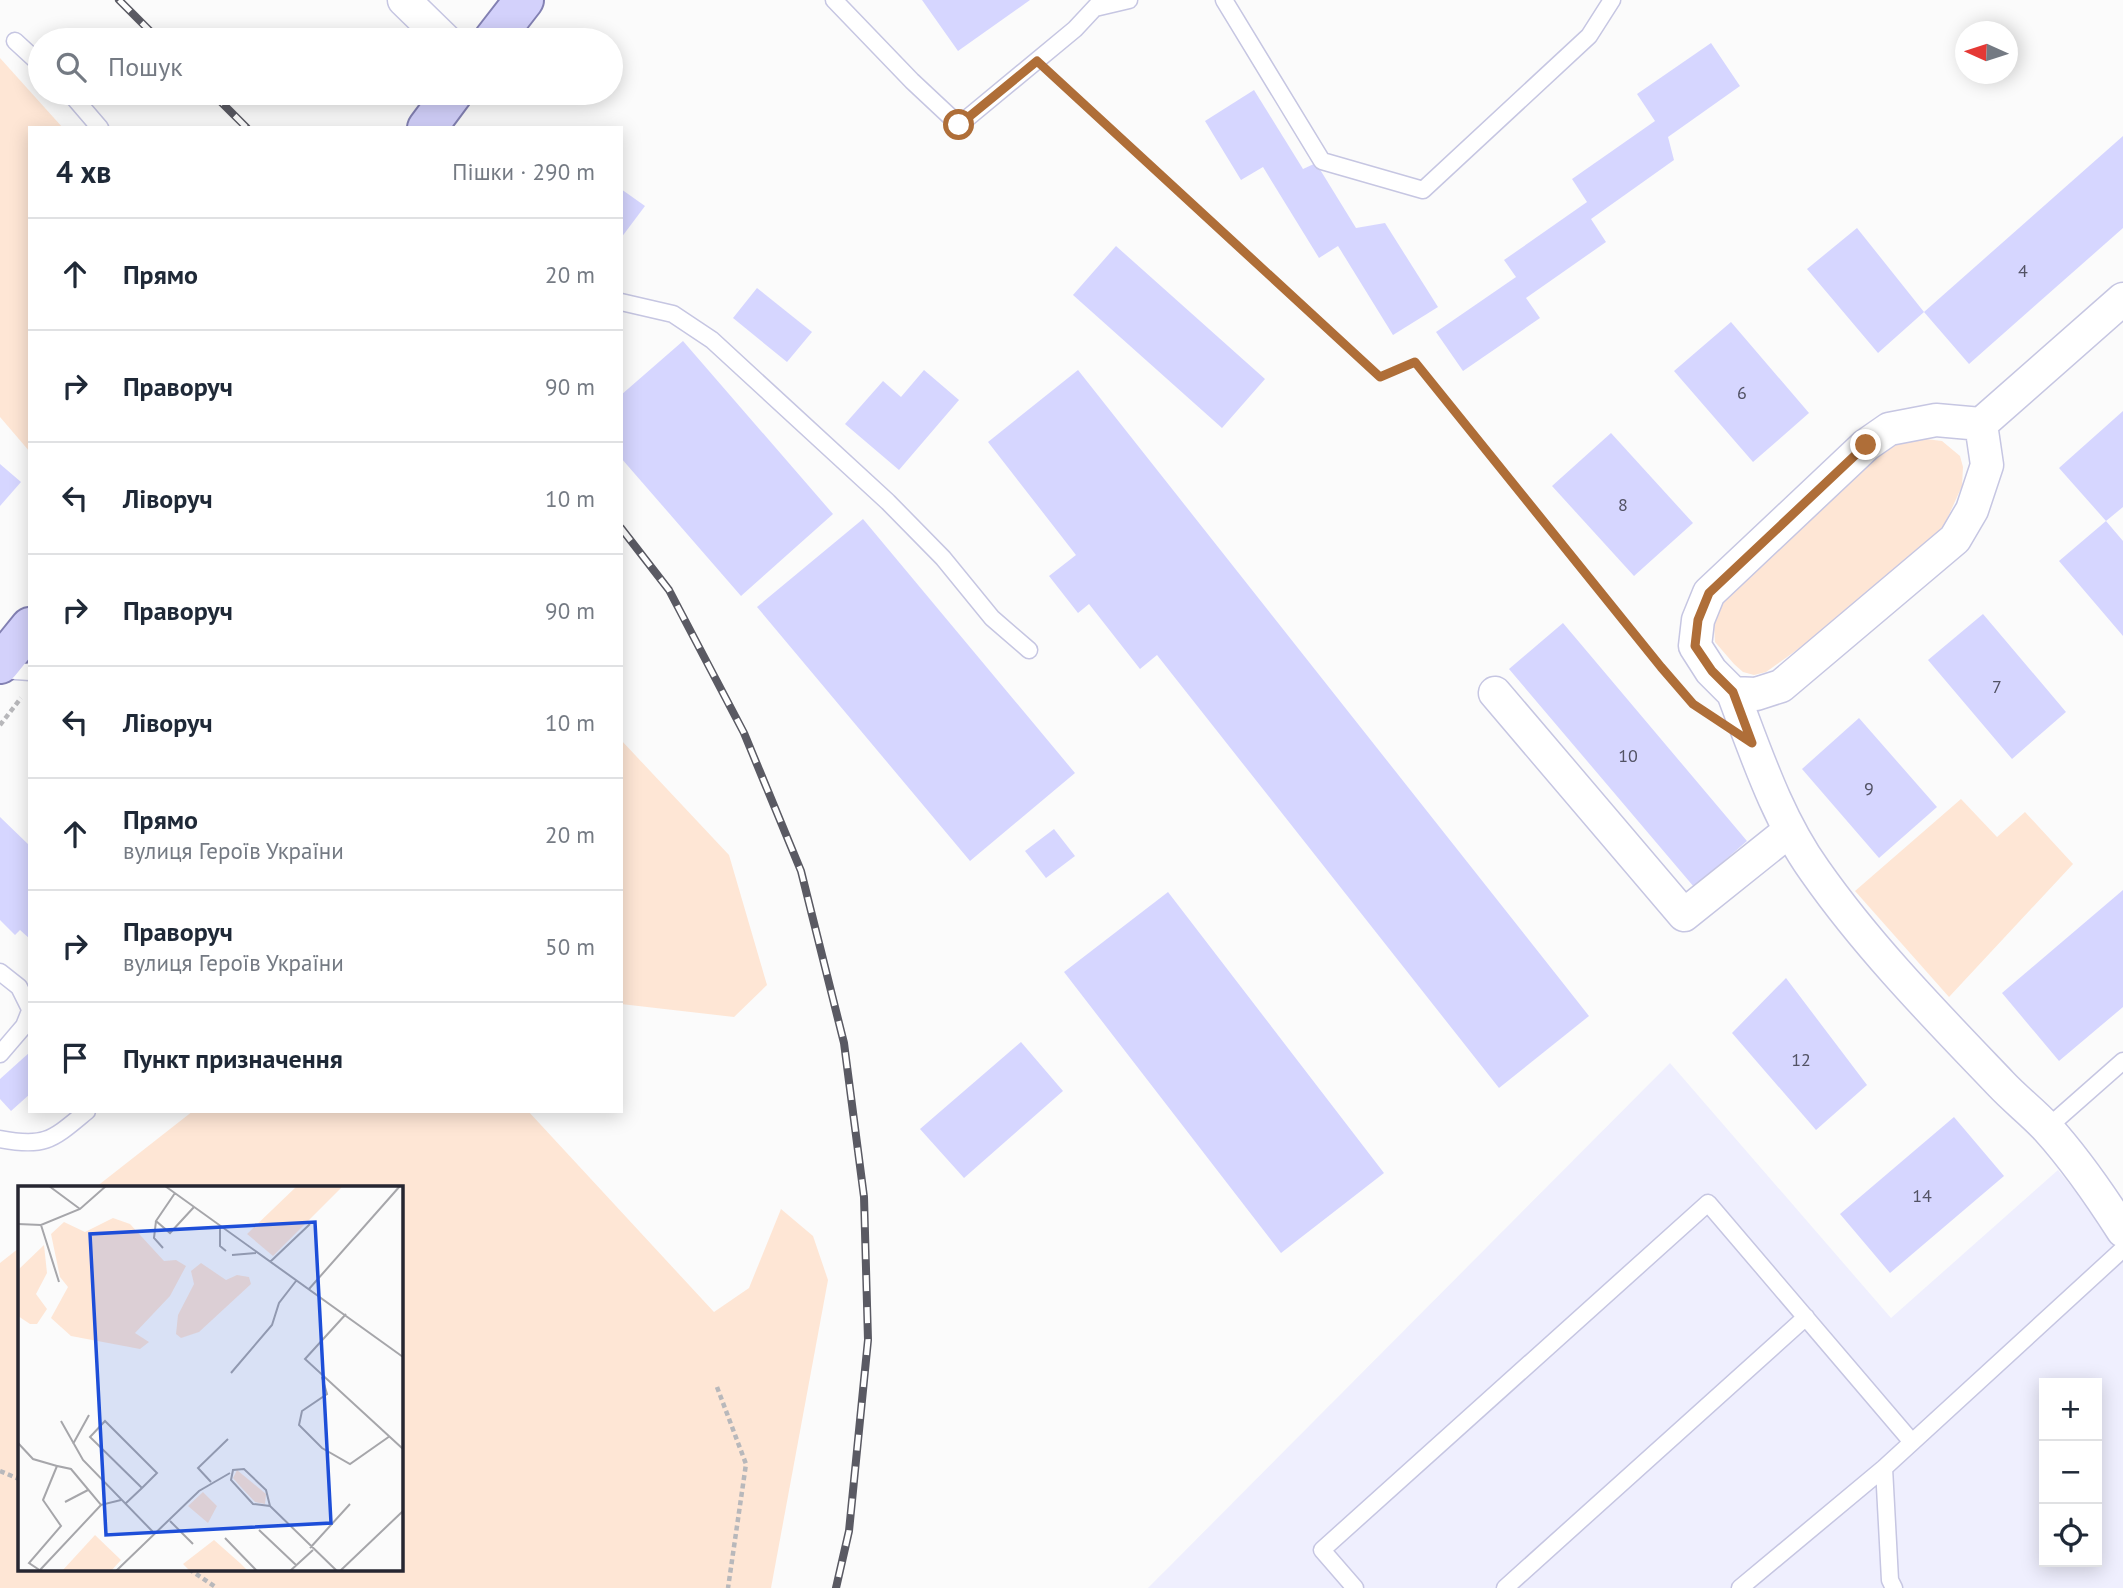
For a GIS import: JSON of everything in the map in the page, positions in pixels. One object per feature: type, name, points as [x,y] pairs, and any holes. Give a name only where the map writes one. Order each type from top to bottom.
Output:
[{"type":"main road","points":[[502,28],[524,0]]},
{"type":"main road","points":[[428,126],[444,105]]},
{"type":"main road","points":[[0,667],[28,630]]},
{"type":"street","points":[[404,0],[433,28]]},
{"type":"street","points":[[2123,299],[1981,424],[1936,419],[1889,429],[1866,445],[1709,593],[1698,620],[1695,646],[1712,671],[1733,692],[1789,831],[1814,870],[1847,914],[1900,975],[2004,1087],[2047,1128],[2101,1196],[2123,1231]]},
{"type":"street","points":[[1733,692],[1756,694],[1781,686],[1955,539],[1972,510],[1987,465],[1981,424]]},
{"type":"street","points":[[1495,693],[1684,915],[1789,831]]},
{"type":"lane","points":[[834,0],[912,81],[959,125],[1075,29],[1099,4],[1129,0]]},
{"type":"lane","points":[[1224,0],[1322,161],[1423,190],[1589,36],[1612,0]]},
{"type":"lane","points":[[15,41],[28,53]]},
{"type":"lane","points":[[80,105],[98,126]]},
{"type":"lane","points":[[623,302],[673,314],[712,340],[888,502],[943,558],[992,618],[1029,650]]},
{"type":"lane","points":[[0,667],[28,672]]},
{"type":"lane","points":[[0,972],[19,987],[28,1006]]},
{"type":"lane","points":[[0,1054],[24,1026],[28,1015]]},
{"type":"lane","points":[[2047,1128],[2123,1061]]},
{"type":"lane","points":[[0,1139],[26,1144],[53,1139],[85,1113]]},
{"type":"lane","points":[[1355,1588],[1322,1550],[1708,1203],[1912,1442]]},
{"type":"lane","points":[[1740,1588],[1884,1468],[2123,1249]]},
{"type":"lane","points":[[1505,1588],[1806,1317]]},
{"type":"lane","points":[[1884,1468],[1890,1580],[1894,1588]]},
{"type":"path","points":[[1037,61],[1380,377],[1415,362],[1677,685]]},
{"type":"path","points":[[0,725],[23,694]]},
{"type":"path","points":[[717,1387],[746,1464],[728,1588]]},
{"type":"path","points":[[0,1471],[18,1479]]},
{"type":"path","points":[[190,1570],[217,1588]]},
{"type":"shaded area","points":[[0,58],[28,89],[28,105],[42,105],[61,126],[28,126],[28,450],[0,417]]},
{"type":"shaded area","points":[[1918,438],[1942,441],[1960,456],[1963,467],[1962,486],[1943,528],[1819,634],[1766,672],[1754,675],[1743,672],[1715,642],[1714,626],[1719,603],[1814,512],[1893,444]]},
{"type":"shaded area","points":[[623,742],[729,855],[767,985],[734,1017],[623,1004]]},
{"type":"shaded area","points":[[1961,799],[1997,837],[2025,812],[2073,864],[1949,997],[1855,891]]},
{"type":"shaded area","points":[[1670,1063],[1891,1318],[2058,1170],[2123,1249],[2123,1588],[1148,1588]]},
{"type":"shaded area","points":[[190,1113],[530,1113],[714,1312],[749,1288],[781,1209],[813,1236],[828,1280],[771,1588],[0,1588],[0,1263],[18,1249],[18,1570],[402,1570],[402,1186],[97,1186]]},
{"type":"building","points":[[922,0],[1030,0],[958,51]]},
{"type":"building","points":[[1711,43],[1740,86],[1668,137],[1674,160],[1591,219],[1606,242],[1526,298],[1540,318],[1463,371],[1436,332],[1516,277],[1504,260],[1587,202],[1572,179],[1655,121],[1637,94]]},
{"type":"building","points":[[1254,90],[1303,169],[1316,163],[1356,228],[1385,223],[1438,307],[1393,335],[1338,246],[1319,258],[1263,167],[1241,180],[1205,121]]},
{"type":"building","points":[[2123,136],[2123,228],[1969,364],[1924,312]]},
{"type":"building","points":[[623,190],[645,206],[623,235]]},
{"type":"building","points":[[1857,228],[1924,312],[1878,353],[1807,269]]},
{"type":"building","points":[[1116,246],[1265,379],[1222,428],[1073,295]]},
{"type":"building","points":[[757,288],[812,332],[787,362],[733,318]]},
{"type":"building","points":[[1731,322],[1809,413],[1753,462],[1674,371]]},
{"type":"building","points":[[683,341],[833,514],[741,596],[623,460],[623,393]]},
{"type":"building","points":[[924,370],[959,400],[899,470],[845,424],[883,381],[901,397]]},
{"type":"building","points":[[1078,370],[1589,1016],[1499,1088],[1157,655],[1140,669],[1089,604],[1078,613],[1049,576],[1076,555],[988,442]]},
{"type":"building","points":[[2123,411],[2123,507],[2106,521],[2059,468]]},
{"type":"building","points":[[1611,433],[1693,523],[1634,576],[1552,486]]},
{"type":"building","points":[[0,464],[21,482],[0,506]]},
{"type":"building","points":[[863,519],[1075,773],[970,861],[757,607]]},
{"type":"building","points":[[2106,521],[2123,541],[2123,636],[2059,561]]},
{"type":"building","points":[[1983,614],[2066,712],[2012,759],[1928,660]]},
{"type":"building","points":[[1563,623],[1747,841],[1694,887],[1509,669]]},
{"type":"building","points":[[1859,718],[1937,807],[1879,858],[1802,769]]},
{"type":"building","points":[[0,817],[28,844],[28,937],[20,930],[15,935],[0,920]]},
{"type":"building","points":[[1054,829],[1075,856],[1046,878],[1025,851]]},
{"type":"building","points":[[2123,890],[2123,1007],[2059,1061],[2002,993]]},
{"type":"building","points":[[1168,892],[1384,1173],[1281,1253],[1064,972]]},
{"type":"building","points":[[1786,978],[1867,1085],[1816,1130],[1732,1033]]},
{"type":"building","points":[[1021,1042],[1063,1091],[964,1178],[920,1129]]},
{"type":"building","points":[[28,1054],[28,1096],[11,1111],[0,1099],[0,1079]]},
{"type":"building","points":[[1954,1117],[2004,1176],[1890,1273],[1840,1214]]},
{"type":"railway","points":[[119,0],[147,28]]},
{"type":"railway","points":[[224,105],[245,126]]},
{"type":"railway","points":[[623,531],[669,590],[744,733],[801,871],[844,1043],[864,1197],[868,1340],[849,1531],[836,1588]]},
{"type":"route","points":[[959,125],[1037,61],[1380,377],[1415,362],[1693,704],[1752,743],[1733,692],[1712,671],[1695,646],[1698,620],[1709,593],[1866,445]]}]
